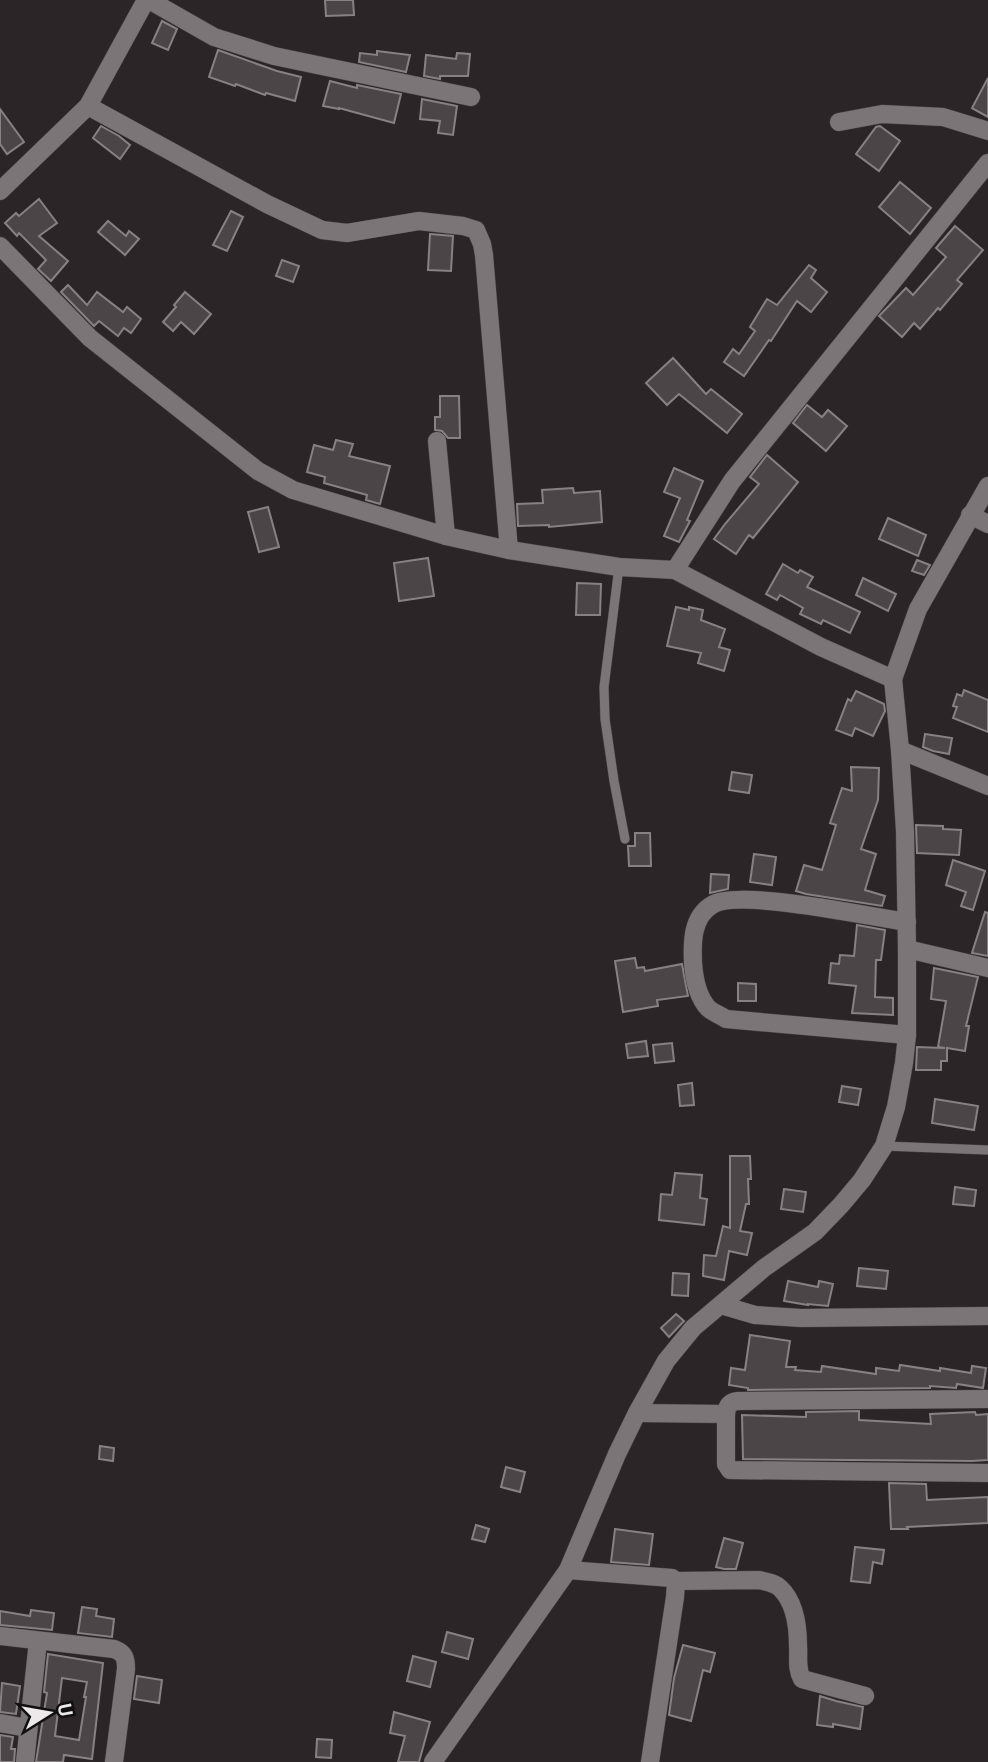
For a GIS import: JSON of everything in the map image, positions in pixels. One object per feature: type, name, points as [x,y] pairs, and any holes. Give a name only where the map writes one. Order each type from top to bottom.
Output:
[{"type":"street","points":[[0,191],[88,106],[147,0],[214,37],[274,56],[471,97]]},
{"type":"street","points":[[88,106],[267,204],[322,230],[347,233],[419,221],[476,230],[484,255],[509,550]]},
{"type":"street","points":[[839,122],[882,114],[943,117],[988,131]]},
{"type":"street","points":[[675,570],[732,481],[988,163]]},
{"type":"street","points":[[0,246],[90,338],[258,471],[293,490],[446,536],[509,550],[619,567],[675,570],[821,647],[892,679]]},
{"type":"street","points":[[438,441],[446,536]]},
{"type":"street","points":[[433,1762],[568,1570],[617,1454],[666,1361],[693,1328],[764,1268],[814,1232],[862,1180],[884,1146],[897,1107],[906,1035],[905,831],[892,679],[918,609],[988,486]]},
{"type":"street","points":[[970,515],[988,524]]},
{"type":"street","points":[[900,750],[988,786]]},
{"type":"street","points":[[906,1035],[726,1018],[708,1009],[701,997],[694,975],[693,949],[695,927],[702,913],[713,903],[729,899],[785,902],[907,922]]},
{"type":"street","points":[[907,949],[988,968]]},
{"type":"street","points":[[721,1305],[755,1315],[801,1318],[988,1316]]},
{"type":"street","points":[[988,1399],[738,1401],[727,1406],[726,1414],[726,1464],[730,1470],[988,1473]]},
{"type":"street","points":[[637,1413],[726,1414]]},
{"type":"street","points":[[568,1570],[672,1577],[676,1581],[760,1580],[771,1583],[780,1588],[793,1610],[797,1627],[800,1676],[806,1681],[865,1696]]},
{"type":"street","points":[[650,1762],[676,1581]]},
{"type":"street","points":[[0,1636],[114,1649],[124,1654],[126,1670],[114,1762]]},
{"type":"street","points":[[25,1762],[38,1641]]},
{"type":"street","points":[[0,1723],[28,1728]]},
{"type":"lane","points":[[619,567],[604,687],[605,719],[625,839]]},
{"type":"lane","points":[[884,1146],[988,1150]]},
{"type":"building","points":[[325,0],[353,0],[354,15],[326,16]]},
{"type":"building","points":[[162,21],[177,29],[168,50],[152,43]]},
{"type":"building","points":[[218,50],[301,77],[295,101],[266,93],[265,95],[209,77]]},
{"type":"building","points":[[377,51],[410,55],[406,72],[359,62],[360,53],[377,55]]},
{"type":"building","points":[[457,53],[470,54],[468,76],[440,76],[440,79],[424,76],[426,55],[456,59]]},
{"type":"building","points":[[988,78],[988,117],[972,108]]},
{"type":"building","points":[[330,81],[401,94],[394,123],[323,106]]},
{"type":"building","points":[[422,99],[457,106],[453,135],[438,133],[440,121],[420,119]]},
{"type":"building","points":[[0,109],[24,142],[7,154],[0,144]]},
{"type":"building","points":[[101,126],[130,145],[120,159],[93,138]]},
{"type":"building","points":[[880,126],[900,141],[879,171],[856,154],[876,127]]},
{"type":"building","points":[[900,182],[931,208],[910,234],[879,207]]},
{"type":"building","points":[[39,199],[57,223],[39,236],[68,261],[51,281],[38,269],[46,260],[5,223],[16,213],[19,216]]},
{"type":"building","points":[[231,211],[243,217],[227,251],[213,245]]},
{"type":"building","points":[[108,221],[126,236],[129,231],[139,239],[125,255],[98,232]]},
{"type":"building","points":[[955,226],[983,250],[957,280],[962,284],[940,310],[938,308],[920,329],[914,323],[902,337],[879,316],[906,288],[913,295],[946,257],[936,248]]},
{"type":"building","points":[[430,234],[453,236],[451,271],[428,270]]},
{"type":"building","points":[[282,260],[299,266],[293,282],[276,276]]},
{"type":"building","points":[[809,265],[816,270],[811,278],[827,292],[811,312],[797,301],[744,376],[724,362],[733,349],[739,354],[755,331],[750,327],[767,299],[777,305]]},
{"type":"building","points":[[68,285],[87,305],[97,292],[123,312],[127,307],[141,319],[131,333],[124,328],[118,336],[99,321],[94,326],[61,292]]},
{"type":"building","points":[[185,292],[211,314],[194,334],[181,322],[173,331],[163,322]]},
{"type":"building","points":[[673,358],[706,394],[711,389],[742,414],[727,433],[679,394],[667,405],[646,383]]},
{"type":"building","points":[[440,396],[459,396],[460,438],[448,438],[442,431],[435,430],[435,417],[440,417]]},
{"type":"building","points":[[807,405],[822,417],[828,410],[847,426],[826,451],[793,423]]},
{"type":"building","points":[[336,440],[353,444],[349,456],[390,466],[380,504],[366,500],[367,495],[324,483],[325,477],[307,472],[314,445],[333,450]]},
{"type":"building","points":[[767,455],[798,482],[753,538],[749,535],[736,554],[714,539],[759,484],[750,477]]},
{"type":"building","points":[[674,468],[703,481],[687,520],[690,521],[679,542],[664,536],[680,498],[664,492]]},
{"type":"building","points":[[573,488],[574,493],[600,491],[602,522],[549,527],[518,526],[517,504],[543,503],[542,490]]},
{"type":"building","points":[[268,507],[279,547],[259,552],[248,512]]},
{"type":"building","points":[[888,518],[926,535],[918,556],[879,539]]},
{"type":"building","points":[[428,558],[434,596],[399,601],[394,563]]},
{"type":"building","points":[[917,560],[930,565],[924,575],[912,571]]},
{"type":"building","points":[[783,564],[798,573],[800,570],[813,577],[807,587],[860,612],[850,633],[823,620],[821,624],[800,614],[803,608],[780,595],[777,600],[766,594]]},
{"type":"building","points":[[863,578],[896,594],[888,611],[856,595]]},
{"type":"building","points":[[577,583],[601,584],[600,615],[576,615]]},
{"type":"building","points":[[676,607],[703,610],[701,620],[725,629],[719,647],[730,650],[724,671],[698,663],[701,653],[667,646]]},
{"type":"building","points":[[964,690],[988,700],[988,732],[953,718],[957,707],[953,706],[957,694],[962,696]]},
{"type":"building","points":[[856,691],[884,704],[885,711],[873,736],[855,728],[852,736],[836,730],[848,699],[851,701]]},
{"type":"building","points":[[925,734],[952,738],[949,754],[923,747]]},
{"type":"building","points":[[851,767],[879,768],[878,800],[861,849],[876,854],[865,890],[885,896],[882,906],[796,891],[804,865],[822,870],[836,825],[830,823],[842,788],[852,791]]},
{"type":"building","points":[[732,772],[752,775],[749,793],[729,790]]},
{"type":"building","points":[[916,825],[961,830],[959,855],[917,853]]},
{"type":"building","points":[[635,833],[650,833],[651,866],[629,866],[628,846],[635,846]]},
{"type":"building","points":[[754,854],[776,857],[772,885],[750,882]]},
{"type":"building","points":[[953,860],[985,871],[973,910],[961,906],[966,892],[946,885]]},
{"type":"building","points":[[711,874],[729,875],[728,889],[710,893]]},
{"type":"building","points":[[985,912],[988,913],[988,956],[972,953]]},
{"type":"building","points":[[857,925],[885,930],[881,960],[876,960],[875,997],[893,998],[893,1015],[852,1013],[856,986],[829,983],[831,963],[839,964],[840,955],[854,956]]},
{"type":"building","points":[[635,958],[637,968],[644,967],[645,971],[682,964],[688,996],[657,1000],[658,1006],[623,1012],[615,961]]},
{"type":"building","points":[[934,968],[978,977],[966,1026],[969,1026],[965,1051],[947,1048],[947,1061],[941,1061],[941,1070],[916,1070],[917,1047],[945,1048],[938,1047],[946,1001],[931,999]]},
{"type":"building","points":[[738,983],[756,984],[756,1001],[738,1001]]},
{"type":"building","points":[[646,1041],[648,1056],[628,1058],[626,1044]]},
{"type":"building","points":[[672,1043],[674,1061],[655,1063],[653,1045]]},
{"type":"building","points":[[692,1083],[694,1105],[680,1106],[678,1085]]},
{"type":"building","points":[[842,1086],[861,1089],[858,1105],[839,1102]]},
{"type":"building","points":[[935,1099],[978,1106],[974,1130],[932,1123]]},
{"type":"building","points":[[730,1156],[750,1156],[749,1204],[746,1204],[740,1231],[752,1233],[747,1255],[729,1251],[724,1280],[703,1276],[704,1255],[716,1256],[723,1226],[730,1228]]},
{"type":"building","points":[[675,1173],[702,1175],[700,1198],[707,1199],[704,1225],[659,1220],[661,1194],[672,1195]]},
{"type":"building","points":[[955,1187],[976,1190],[974,1206],[953,1204]]},
{"type":"building","points":[[784,1189],[806,1192],[803,1212],[781,1209]]},
{"type":"building","points":[[859,1268],[888,1271],[886,1289],[857,1286]]},
{"type":"building","points":[[673,1273],[689,1274],[688,1296],[672,1295]]},
{"type":"building","points":[[788,1281],[818,1287],[819,1281],[833,1284],[828,1306],[784,1301]]},
{"type":"building","points":[[676,1314],[684,1321],[669,1337],[661,1328]]},
{"type":"building","points":[[750,1335],[790,1341],[786,1367],[796,1367],[795,1370],[821,1372],[822,1366],[876,1374],[876,1368],[899,1371],[900,1365],[971,1373],[972,1366],[986,1368],[983,1388],[957,1384],[956,1388],[930,1386],[748,1390],[729,1385],[731,1368],[745,1370]]},
{"type":"building","points":[[859,1411],[859,1420],[931,1424],[930,1414],[988,1414],[988,1460],[743,1459],[742,1415],[806,1417],[806,1412]]},
{"type":"building","points":[[100,1446],[114,1448],[113,1461],[99,1459]]},
{"type":"building","points":[[506,1467],[525,1472],[520,1492],[501,1487]]},
{"type":"building","points":[[889,1483],[926,1484],[927,1500],[988,1497],[988,1523],[891,1529]]},
{"type":"building","points":[[476,1525],[489,1529],[485,1542],[472,1539]]},
{"type":"building","points":[[615,1529],[653,1534],[649,1565],[611,1562]]},
{"type":"building","points":[[724,1538],[743,1543],[736,1569],[716,1567]]},
{"type":"building","points":[[855,1547],[884,1550],[882,1564],[873,1562],[870,1583],[851,1581]]},
{"type":"building","points":[[82,1607],[97,1609],[96,1616],[114,1619],[112,1637],[78,1633]]},
{"type":"building","points":[[31,1610],[54,1613],[52,1630],[0,1625],[0,1611],[30,1616]]},
{"type":"building","points":[[447,1632],[473,1639],[468,1659],[442,1652]]},
{"type":"building","points":[[683,1645],[715,1653],[710,1672],[703,1670],[691,1721],[669,1715],[674,1678]]},
{"type":"building","points":[[48,1654],[103,1663],[92,1759],[64,1755],[63,1762],[36,1762],[47,1693],[44,1692]],"holes":[[[62,1678],[87,1682],[79,1740],[55,1736]]]},
{"type":"building","points":[[413,1656],[436,1662],[430,1687],[407,1681]]},
{"type":"building","points":[[137,1676],[162,1680],[159,1703],[134,1699]]},
{"type":"building","points":[[2,1683],[20,1686],[16,1714],[0,1712]]},
{"type":"building","points":[[820,1696],[863,1707],[860,1729],[833,1724],[833,1727],[817,1725]]},
{"type":"building","points":[[394,1712],[430,1722],[419,1762],[398,1762],[405,1736],[390,1733]]},
{"type":"building","points":[[0,1735],[13,1737],[11,1749],[15,1749],[14,1762],[0,1762]]},
{"type":"building","points":[[317,1739],[332,1740],[331,1758],[316,1757]]}]
